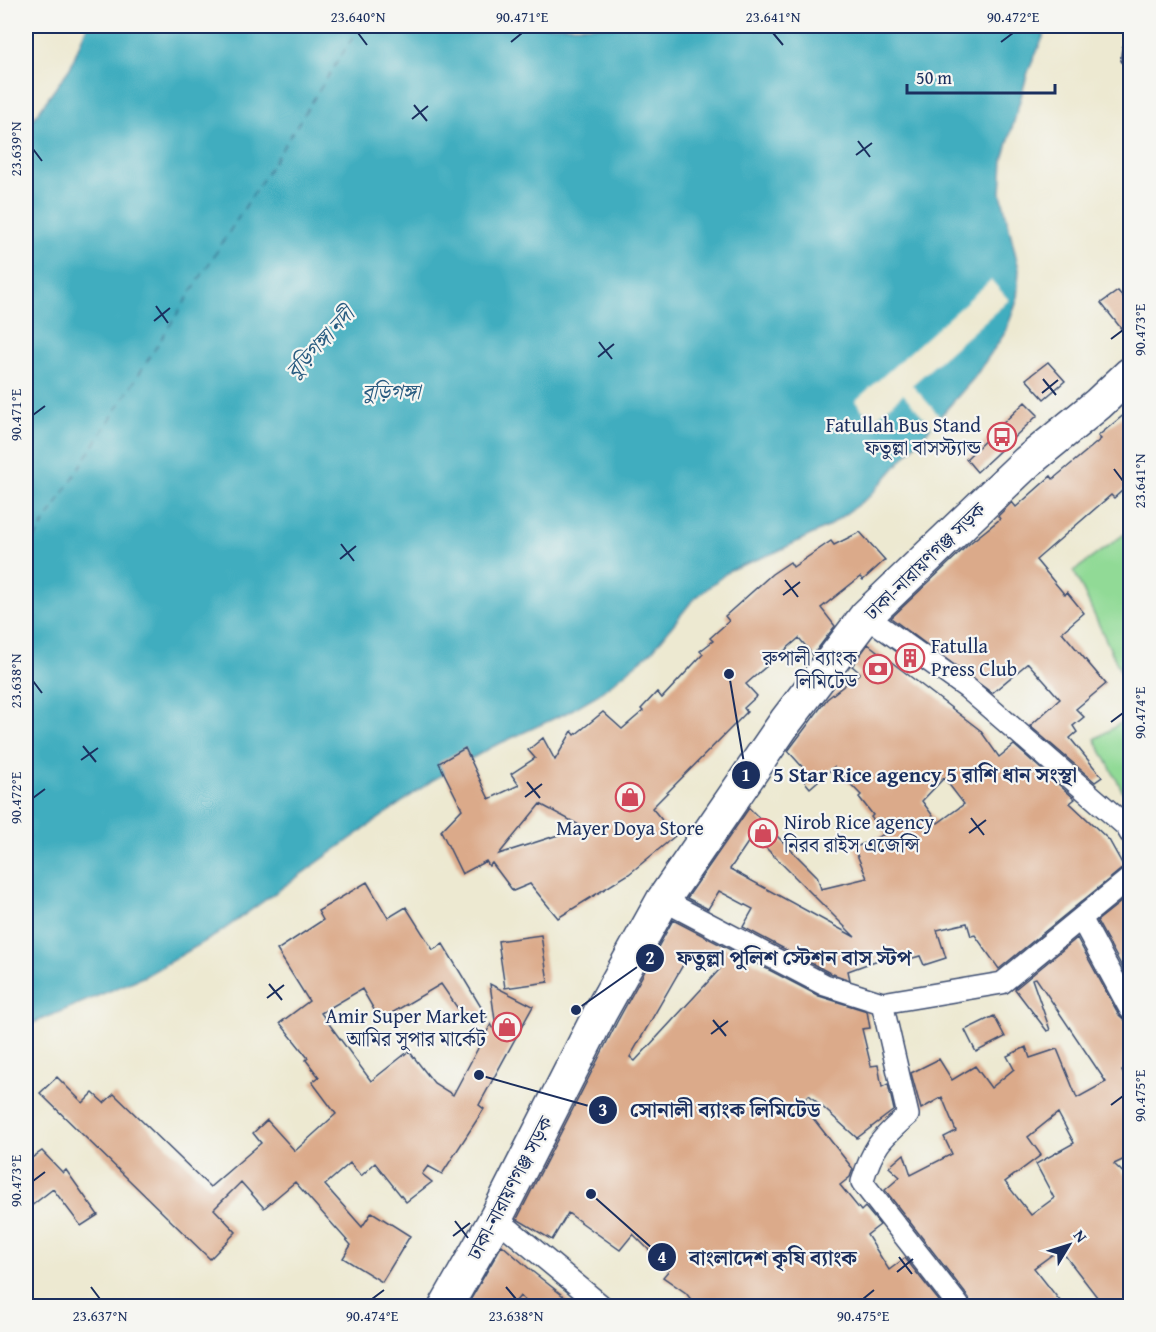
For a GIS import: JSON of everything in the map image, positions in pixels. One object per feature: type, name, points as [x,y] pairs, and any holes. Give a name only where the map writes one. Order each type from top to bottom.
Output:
[{"type":"highway","name":"ঢাকা-নারায়ণগঞ্জ সড়ক","points":[[446,1306],[496,1218],[600,1014],[663,900],[786,721],[866,616],[1027,462],[1131,374]]},
{"type":"street","points":[[866,616],[981,700],[1126,826],[1131,833]]},
{"type":"street","points":[[663,900],[825,985],[882,1003],[1002,983],[1131,878]]},
{"type":"street","points":[[1082,920],[1131,1009]]},
{"type":"street","points":[[882,1003],[908,1115],[887,1133],[871,1152],[862,1182],[959,1306]]},
{"type":"street","points":[[496,1218],[602,1306]]},
{"type":"green space","points":[[1130,530],[1130,692],[1074,571]]},
{"type":"green space","points":[[1130,717],[1130,805],[1095,739]]},
{"type":"water","name":"বুড়িগঙ্গা","points":[[87,26],[1048,26],[1028,72],[1003,160],[1001,193],[1019,269],[1017,301],[1005,333],[974,378],[870,496],[827,527],[776,552],[730,570],[692,601],[652,651],[599,694],[568,712],[492,747],[433,780],[216,935],[145,976],[26,1026],[26,129],[70,68]]},
{"type":"pier","points":[[991,280],[1009,300],[912,385],[942,419],[934,429],[903,394],[872,422],[855,401]]},
{"type":"building","points":[[1118,291],[1131,307],[1131,341],[1101,303]]},
{"type":"building","points":[[1048,362],[1065,381],[1044,399],[1026,379]]},
{"type":"building","name":"Fatullah Bus Stand ফতুল্লা বাসস্ট্যান্ড","points":[[1025,402],[1038,415],[977,472],[966,459]]},
{"type":"building","points":[[1131,409],[1131,483],[1114,498],[1111,495],[1036,560],[1065,595],[1067,592],[1084,613],[1062,632],[1106,684],[1076,709],[1084,717],[1073,726],[1077,732],[1070,738],[1102,777],[1095,782],[1030,726],[1060,699],[1028,663],[992,693],[891,618],[970,543],[1000,519],[998,516],[1012,502],[1016,507],[1051,476],[1053,479],[1101,439],[1098,436]]},
{"type":"building","points":[[860,532],[885,560],[863,580],[860,577],[821,608],[835,626],[813,655],[799,638],[746,684],[757,696],[744,708],[747,712],[652,808],[675,836],[629,874],[558,918],[530,884],[513,891],[492,863],[489,866],[486,861],[462,874],[441,831],[462,809],[439,763],[465,748],[489,799],[519,785],[511,774],[535,758],[528,750],[543,738],[555,760],[572,731],[575,735],[603,712],[622,729],[643,711],[641,709],[657,692],[662,698],[703,654],[700,651],[713,641],[710,638],[729,621],[725,616],[772,574],[790,562],[793,567],[831,541],[834,545]],"holes":[[[540,804],[583,827],[499,854]]]},
{"type":"building","points":[[868,644],[980,730],[999,757],[1014,745],[1075,799],[1070,803],[1109,840],[1124,867],[999,969],[975,935],[971,936],[967,923],[937,930],[946,958],[924,965],[920,956],[906,960],[905,956],[890,960],[889,956],[848,971],[850,980],[830,973],[743,927],[753,909],[719,891],[708,909],[687,898],[749,808],[817,876],[821,889],[867,878],[854,848],[885,834],[871,817],[873,815],[859,797],[861,795],[834,767],[810,788],[800,776],[806,771],[788,751],[827,699],[860,673],[852,666]],"holes":[[[944,778],[964,804],[938,823],[922,801]],[[753,835],[855,937],[730,869]]]},
{"type":"building","points":[[367,882],[388,918],[406,907],[433,950],[443,944],[487,1017],[467,1022],[441,984],[380,1020],[362,989],[321,1013],[371,1081],[409,1051],[434,1083],[453,1095],[491,1024],[497,1035],[490,984],[533,1006],[479,1105],[484,1109],[442,1174],[428,1166],[422,1174],[432,1182],[406,1202],[375,1163],[361,1176],[350,1163],[325,1185],[362,1227],[372,1212],[410,1236],[382,1282],[343,1258],[351,1245],[295,1182],[264,1208],[241,1182],[214,1209],[236,1232],[210,1259],[40,1093],[57,1077],[83,1103],[93,1093],[104,1103],[114,1094],[210,1187],[261,1143],[253,1133],[267,1120],[295,1151],[336,1114],[312,1082],[319,1077],[306,1060],[308,1058],[280,1023],[309,1001],[277,950],[323,920],[318,911]]},
{"type":"building","points":[[1131,894],[1131,983],[1097,921]]},
{"type":"building","points":[[673,920],[819,996],[867,1011],[870,1028],[862,1029],[871,1066],[878,1065],[882,1087],[888,1084],[894,1110],[857,1138],[809,1095],[801,1103],[853,1169],[850,1177],[840,1185],[861,1211],[865,1207],[880,1225],[867,1235],[889,1270],[905,1258],[943,1306],[696,1306],[686,1293],[663,1277],[669,1270],[633,1234],[620,1250],[568,1213],[552,1240],[517,1219],[617,1022]],"holes":[[[691,951],[720,969],[635,1061],[630,1057]]]},
{"type":"building","points":[[541,935],[548,982],[505,988],[498,941]]},
{"type":"building","points":[[1077,938],[1119,1015],[1131,1026],[1131,1066],[1122,1071],[1131,1091],[1131,1156],[1114,1164],[1131,1180],[1131,1306],[1104,1306],[1060,1249],[1034,1268],[1064,1306],[971,1306],[969,1298],[885,1190],[900,1177],[889,1167],[904,1154],[911,1175],[952,1154],[944,1137],[956,1131],[942,1097],[921,1109],[911,1073],[939,1059],[952,1080],[975,1066],[991,1088],[1014,1069],[1007,1056],[1026,1047],[1030,1058],[1057,1049],[1077,1098],[1106,1082],[1036,978],[1032,979],[1050,1030],[1047,1031],[1015,989]],"holes":[[[1058,1113],[1074,1143],[1036,1164],[1054,1198],[1031,1215],[1005,1182],[1041,1155],[1028,1137]]]},
{"type":"building","points":[[994,1016],[1005,1037],[976,1052],[965,1030]]},
{"type":"building","points":[[42,1151],[63,1173],[66,1170],[98,1215],[81,1226],[53,1189],[26,1210],[26,1162]]},
{"type":"building","points":[[502,1245],[576,1306],[531,1306],[520,1296],[512,1306],[467,1306]]},
{"type":"ferry route","points":[[26,552],[360,26]]},
{"type":"place","name":"Fatullah Bus Stand ফতুল্লা বাসস্ট্যান্ড","points":[[1002,437]]},
{"type":"place","name":"Fatulla Press Club","points":[[910,658]]},
{"type":"place","name":"রুপালী ব্যাংক লিমিটেড","points":[[878,669]]},
{"type":"place","name":"5 Star Rice agency 5 রাশি ধান সংস্থা","points":[[729,674]]},
{"type":"place","name":"Mayer Doya Store","points":[[630,797]]},
{"type":"place","name":"Nirob Rice agency নিরব রাইস এজেন্সি","points":[[763,833]]},
{"type":"place","name":"ফতুল্লা পুলিশ স্টেশন বাস স্টপ","points":[[576,1010]]},
{"type":"place","name":"Amir Super Market আমির সুপার মার্কেট","points":[[507,1027]]},
{"type":"place","name":"সোনালী ব্যাংক লিমিটেড","points":[[479,1075]]},
{"type":"place","name":"বাংলাদেশ কৃষি ব্যাংক","points":[[591,1194]]},
{"type":"water label","name":"বুড়িগঙ্গা নদী","points":[[320,343]]}]
